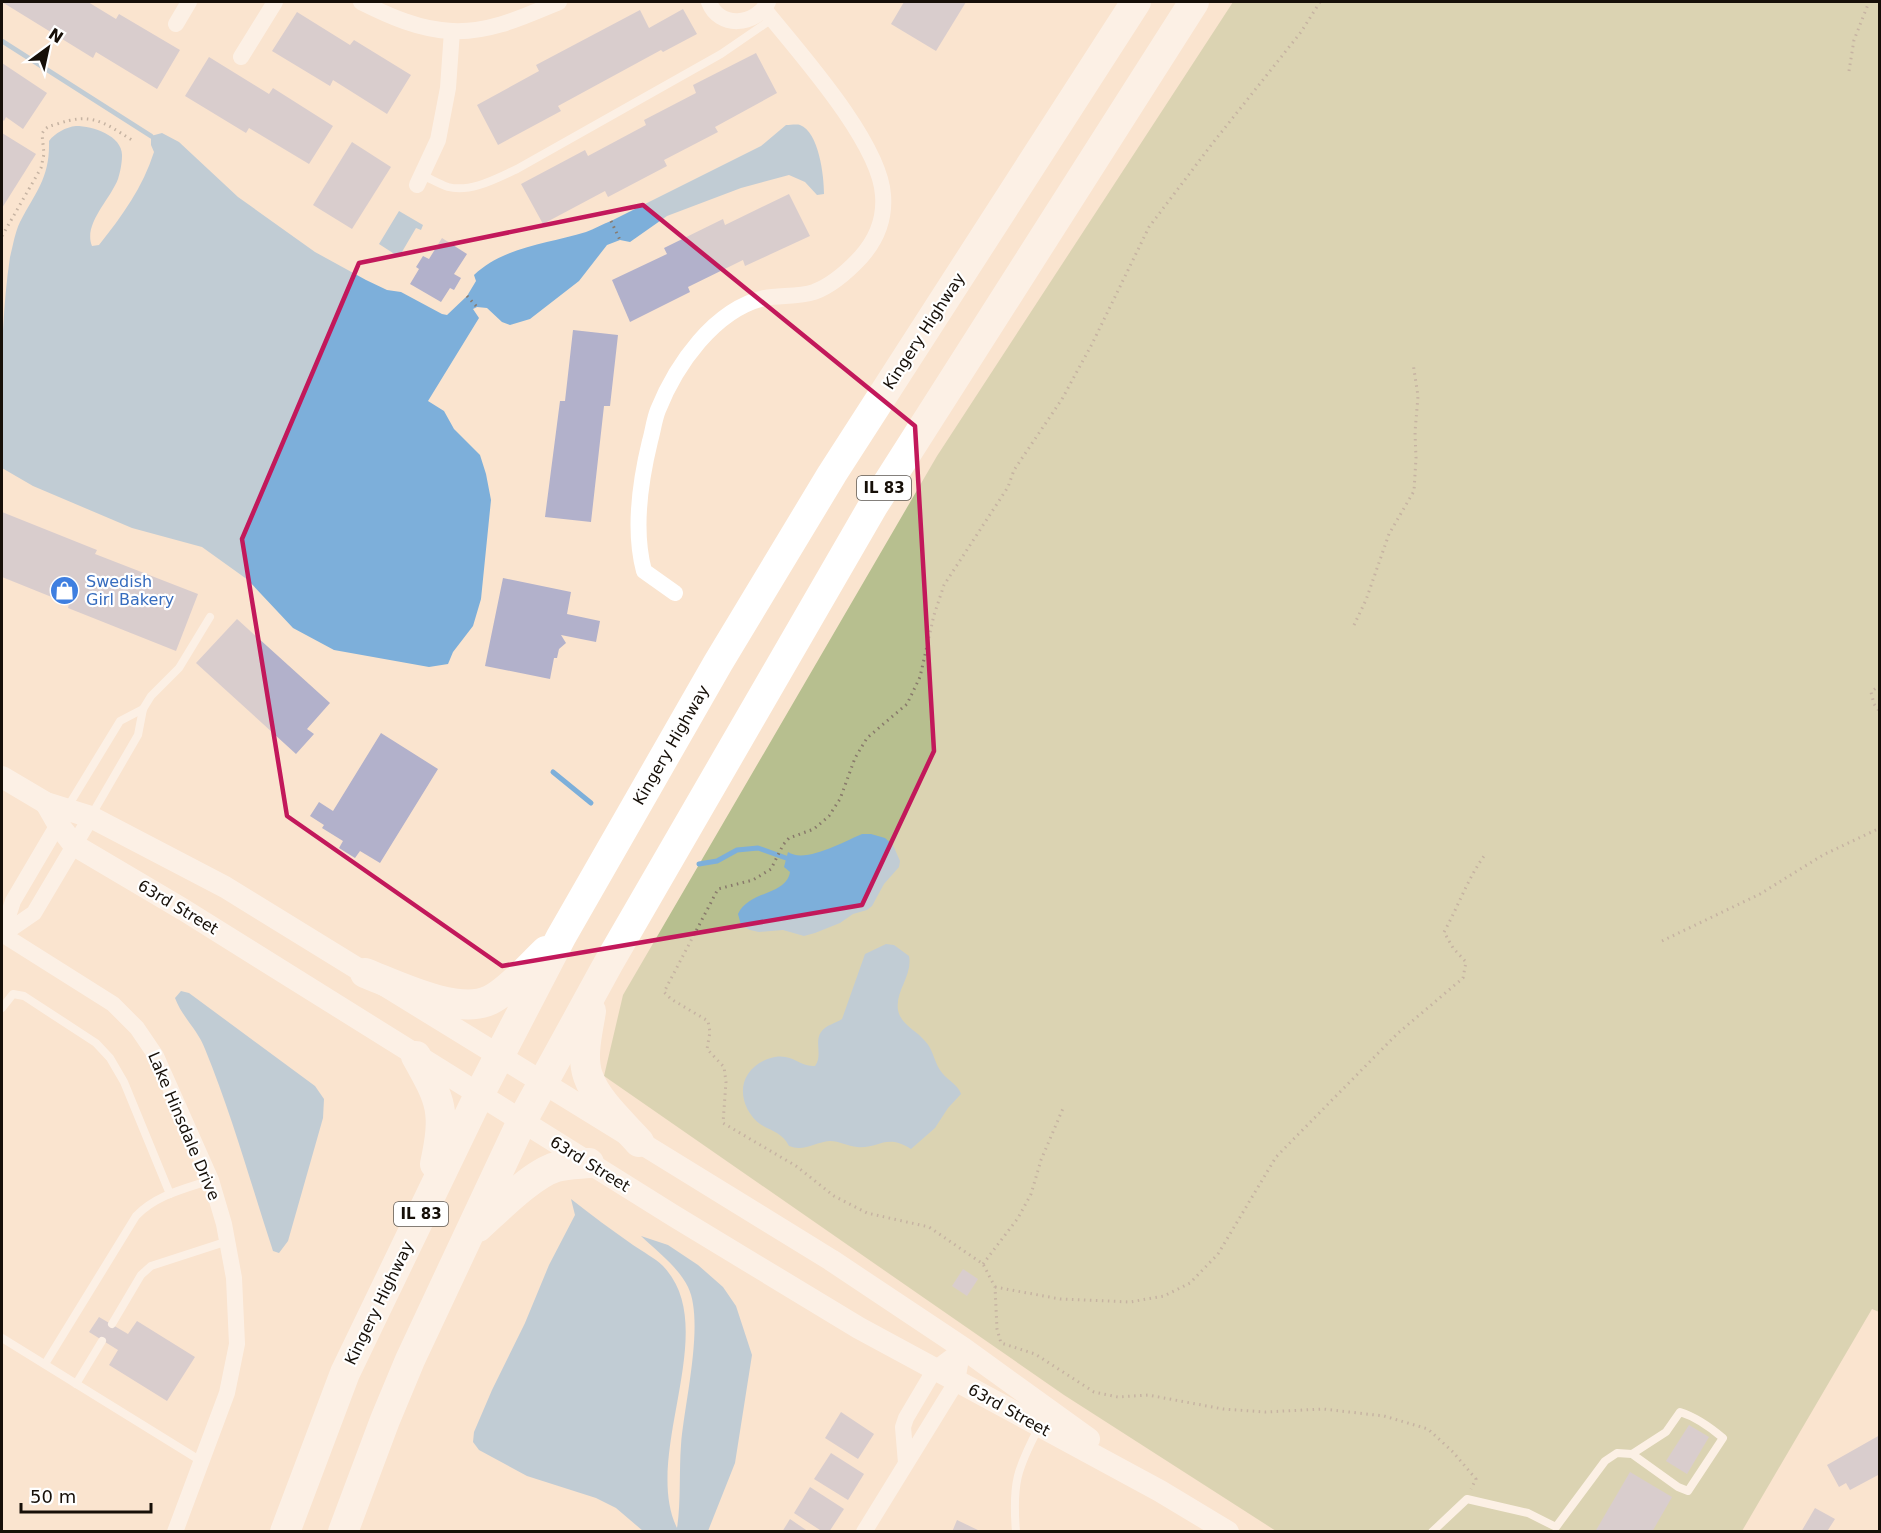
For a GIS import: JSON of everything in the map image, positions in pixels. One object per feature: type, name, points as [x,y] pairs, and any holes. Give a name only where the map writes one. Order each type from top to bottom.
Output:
[{"type":"highway","name":"Kingery Highway","points":[[285,1532],[345,1373],[478,1095],[561,937],[718,663],[832,474],[1136,2]]},
{"type":"highway","name":"IL 83","points":[[344,1532],[396,1391],[522,1121],[596,987],[873,506],[1194,2]]},
{"type":"highway","points":[[365,973],[448,1002],[474,1004],[489,1000],[503,990],[561,937]]},
{"type":"highway","points":[[596,987],[585,1047],[587,1076],[603,1102],[639,1142]]},
{"type":"highway","points":[[416,1056],[432,1085],[441,1114],[441,1135],[428,1202]]},
{"type":"highway","points":[[469,1235],[506,1202],[546,1172],[556,1167],[589,1163]]},
{"type":"street","points":[[176,24],[189,2]]},
{"type":"street","points":[[242,57],[275,2]]},
{"type":"street","points":[[361,2],[391,17],[453,31],[490,27],[516,20],[559,2]]},
{"type":"street","points":[[675,592],[644,571],[640,556],[639,507],[647,453],[658,411],[677,373],[700,340],[730,314],[763,298],[813,292],[841,276],[865,252],[881,227],[884,194],[874,161],[848,114],[768,10],[743,21],[731,21],[719,15],[709,2]]},
{"type":"street","points":[[420,180],[438,140],[448,88],[453,31]]},
{"type":"street","name":"63rd Street","points":[[2,777],[57,812],[91,817],[225,887],[544,1083],[831,1260],[963,1348],[1160,1491]]},
{"type":"street","points":[[2,935],[12,901],[57,812]]},
{"type":"street","name":"63rd Street","points":[[57,812],[74,845],[184,910],[478,1095],[859,1328],[1160,1491],[1228,1532]]},
{"type":"street","points":[[2,935],[34,913],[91,817]]},
{"type":"street","name":"Lake Hinsdale Drive","points":[[2,935],[113,1004],[137,1028],[156,1056],[211,1180],[228,1241],[234,1278],[237,1344],[227,1393],[201,1461],[180,1529]]},
{"type":"street","points":[[906,1463],[903,1427],[906,1418],[935,1369],[963,1348]]},
{"type":"street","points":[[864,1532],[957,1381],[963,1348]]},
{"type":"lane","points":[[420,180],[458,189],[493,180],[517,169],[721,54],[768,10]]},
{"type":"lane","points":[[91,817],[138,735],[143,709],[151,696],[179,668],[210,617]]},
{"type":"lane","points":[[57,812],[120,721],[143,709]]},
{"type":"lane","points":[[2,1008],[13,993],[24,996],[96,1043],[110,1058],[124,1082],[170,1194]]},
{"type":"lane","points":[[45,1365],[136,1216],[146,1205],[211,1180]]},
{"type":"lane","points":[[112,1324],[141,1275],[151,1266],[228,1241]]},
{"type":"lane","points":[[2,1338],[201,1461]]},
{"type":"lane","points":[[76,1384],[102,1341]]},
{"type":"lane","points":[[1432,1532],[1467,1499],[1528,1512],[1556,1527],[1605,1461],[1617,1453],[1632,1454],[1678,1487],[1688,1491],[1723,1438],[1709,1427],[1680,1412],[1666,1432],[1632,1454]]},
{"type":"lane","points":[[1016,1532],[1014,1512],[1017,1475],[1040,1426]]},
{"type":"path","points":[[1320,2],[1301,32],[1149,227],[1092,344],[1062,399],[1014,470],[1008,487],[944,585],[934,615],[920,677],[907,704],[867,738],[855,758],[840,799],[829,816],[814,829],[789,838],[771,869],[753,880],[718,889],[664,992],[671,999],[708,1022],[710,1032],[707,1049],[724,1067],[726,1082],[723,1123],[796,1166],[834,1196],[867,1213],[929,1227],[983,1264],[995,1287],[997,1329],[1001,1342],[1035,1354],[1094,1392],[1118,1397],[1148,1395],[1223,1409],[1265,1412],[1323,1409],[1384,1416],[1428,1429],[1476,1479],[1467,1499]]},
{"type":"path","points":[[1849,71],[1854,40],[1869,2]]},
{"type":"path","points":[[2,236],[41,168],[44,154],[42,134],[46,128],[89,118],[100,121],[132,140]]},
{"type":"path","points":[[611,221],[620,240]]},
{"type":"path","points":[[2,224],[6,227]]},
{"type":"path","points":[[467,296],[477,307]]},
{"type":"path","points":[[1354,625],[1366,600],[1389,534],[1414,492],[1418,396],[1413,363]]},
{"type":"path","points":[[1880,685],[1871,692],[1874,704],[1880,712]]},
{"type":"path","points":[[1662,941],[1760,894],[1823,855],[1880,828]]},
{"type":"path","points":[[995,1287],[1060,1299],[1130,1302],[1164,1296],[1190,1283],[1218,1254],[1276,1157],[1397,1034],[1463,978],[1466,962],[1453,948],[1444,932],[1469,878],[1484,856]]},
{"type":"path","points":[[983,1264],[1018,1218],[1031,1194],[1041,1160],[1064,1106]]},
{"type":"highlighted area","points":[[643,205],[915,426],[934,751],[862,905],[502,966],[287,816],[242,539],[359,263]]},
{"type":"green space","points":[[1233,2],[1879,2],[1879,1312],[1872,1309],[1742,1531],[1276,1531],[1064,1395],[604,1076],[623,995],[937,456]]},
{"type":"water","points":[[786,125],[800,125],[812,136],[819,155],[824,194],[817,195],[805,182],[789,175],[741,188],[667,216],[630,242],[620,240],[607,245],[579,281],[530,319],[510,325],[502,322],[487,308],[473,309],[479,318],[428,401],[444,411],[454,429],[480,455],[491,500],[481,599],[473,626],[453,652],[448,664],[429,667],[334,650],[293,628],[248,580],[202,547],[132,528],[33,486],[2,468],[3,335],[10,257],[18,226],[44,175],[49,154],[49,141],[65,129],[76,126],[98,130],[112,138],[121,149],[119,177],[94,221],[90,238],[92,246],[99,245],[131,201],[154,152],[151,136],[162,133],[179,142],[238,197],[315,252],[366,280],[387,290],[401,292],[447,315],[467,296],[476,281],[474,275],[486,265],[527,247],[586,232],[611,221],[761,146]]},
{"type":"water","points":[[399,211],[423,225],[421,230],[416,228],[399,257],[379,244]]},
{"type":"water","points":[[862,834],[885,838],[893,845],[900,861],[899,867],[884,884],[872,906],[867,910],[804,936],[783,930],[759,932],[741,925],[738,914],[743,906],[758,896],[775,890],[787,880],[790,872],[784,867],[788,852],[795,855],[814,853]]},
{"type":"water","points":[[886,944],[894,945],[909,956],[909,970],[899,996],[900,1015],[905,1024],[928,1045],[940,1070],[961,1094],[948,1108],[935,1128],[911,1149],[895,1142],[865,1147],[830,1141],[800,1148],[789,1146],[780,1135],[760,1124],[750,1114],[744,1101],[745,1080],[756,1065],[775,1057],[787,1057],[805,1065],[815,1066],[819,1036],[826,1028],[842,1019],[865,954]]},
{"type":"water","points":[[181,991],[189,993],[315,1086],[324,1099],[323,1118],[288,1241],[279,1253],[273,1251],[233,1124],[205,1049],[175,998]]},
{"type":"water","points":[[571,1199],[660,1263],[679,1292],[685,1323],[684,1357],[668,1465],[669,1498],[677,1528],[681,1445],[694,1342],[693,1302],[688,1287],[679,1273],[641,1236],[668,1245],[698,1265],[723,1287],[736,1306],[752,1355],[735,1463],[708,1531],[643,1531],[616,1508],[596,1498],[527,1476],[479,1450],[473,1442],[474,1432],[492,1390],[525,1323],[549,1265],[575,1215]]},
{"type":"building","points":[[2,2],[88,2],[116,19],[119,14],[180,50],[157,89],[96,52],[93,58]]},
{"type":"building","points":[[904,2],[966,2],[936,51],[891,24]]},
{"type":"building","points":[[683,9],[697,34],[663,52],[661,50],[558,106],[561,111],[498,145],[477,105],[539,71],[536,65],[640,10],[649,28]]},
{"type":"building","points":[[297,12],[350,45],[354,40],[411,75],[387,114],[333,80],[330,86],[272,51]]},
{"type":"building","points":[[756,53],[777,93],[715,127],[718,132],[664,160],[667,166],[608,197],[605,191],[543,224],[521,184],[585,150],[588,156],[646,125],[644,120],[696,93],[693,85]]},
{"type":"building","points":[[209,57],[269,94],[273,88],[333,126],[309,164],[249,128],[246,133],[185,96]]},
{"type":"building","points":[[2,63],[47,93],[23,129],[6,117],[4,121],[2,119]]},
{"type":"building","points":[[2,133],[36,154],[2,208]]},
{"type":"building","points":[[352,142],[391,167],[352,229],[313,205]]},
{"type":"building","points":[[789,194],[810,236],[745,266],[743,260],[688,287],[690,292],[630,322],[612,280],[667,254],[664,248],[723,219],[725,225]]},
{"type":"building","points":[[442,238],[467,254],[454,274],[461,278],[454,290],[450,288],[441,302],[410,284],[419,269],[416,267],[423,256],[429,259]]},
{"type":"building","points":[[573,330],[618,335],[610,406],[604,406],[591,522],[545,517],[560,401],[565,401]]},
{"type":"building","points":[[2,512],[97,550],[95,554],[198,594],[176,651],[68,608],[69,604],[2,577]]},
{"type":"building","points":[[503,578],[571,592],[567,614],[600,621],[596,642],[561,635],[566,643],[559,649],[557,658],[554,658],[550,679],[485,666]]},
{"type":"building","points":[[237,619],[330,703],[307,729],[314,734],[296,754],[196,663]]},
{"type":"building","points":[[381,733],[438,769],[380,863],[360,851],[355,858],[339,848],[343,841],[322,828],[324,825],[310,816],[319,802],[333,811]]},
{"type":"building","points":[[963,1269],[978,1279],[967,1296],[952,1286]]},
{"type":"building","points":[[99,1317],[128,1334],[137,1321],[195,1357],[167,1401],[109,1365],[118,1350],[89,1332]]},
{"type":"building","points":[[841,1412],[874,1434],[858,1459],[825,1438]]},
{"type":"building","points":[[1689,1425],[1709,1437],[1687,1474],[1666,1461]]},
{"type":"building","points":[[1880,1435],[1880,1474],[1850,1490],[1846,1483],[1839,1487],[1827,1465]]},
{"type":"building","points":[[831,1453],[864,1474],[848,1500],[814,1479]]},
{"type":"building","points":[[1630,1472],[1672,1497],[1652,1532],[1595,1532]]},
{"type":"building","points":[[810,1487],[844,1509],[829,1532],[823,1532],[794,1513]]},
{"type":"building","points":[[1815,1508],[1835,1519],[1828,1530],[1830,1532],[1801,1532]]},
{"type":"building","points":[[790,1519],[809,1532],[782,1532]]},
{"type":"building","points":[[957,1520],[982,1532],[952,1532]]},
{"type":"waterway","points":[[2,41],[151,136]]},
{"type":"waterway","points":[[553,772],[591,803]]},
{"type":"waterway","points":[[699,864],[717,861],[737,850],[758,848],[786,858]]},
{"type":"place","name":"Swedish Girl Bakery","points":[[65,590]]}]
